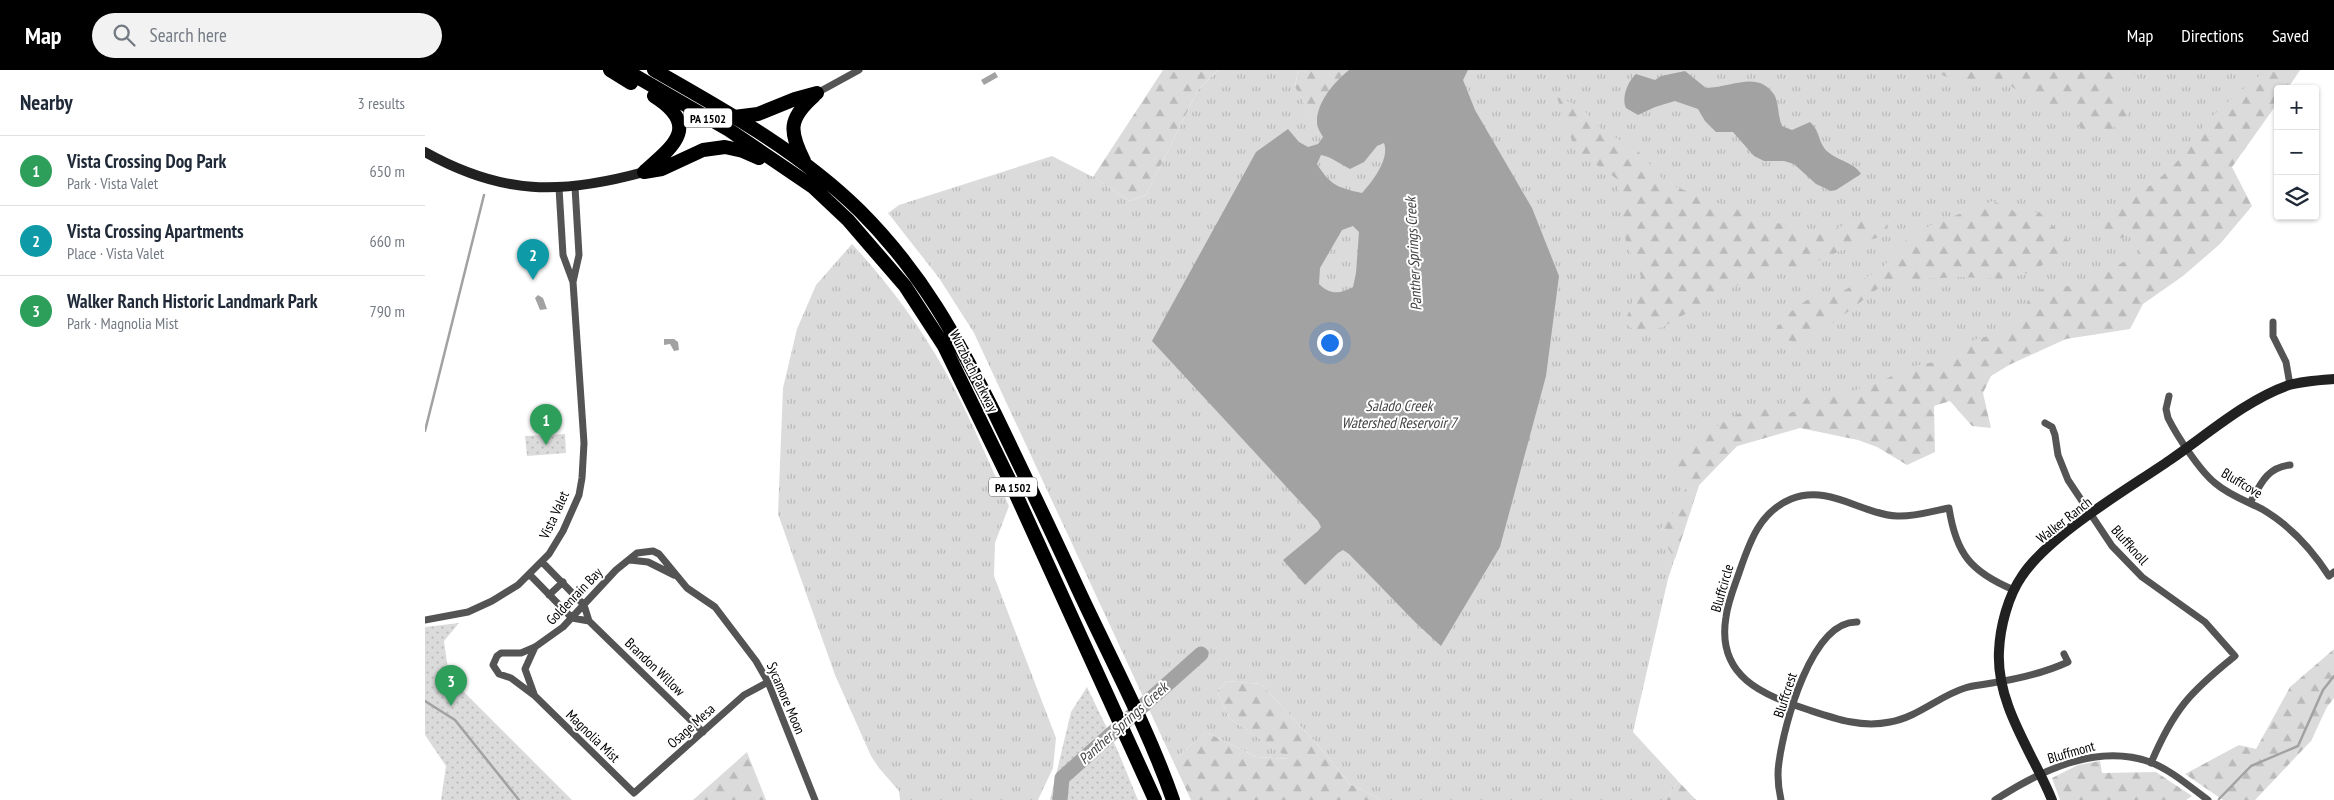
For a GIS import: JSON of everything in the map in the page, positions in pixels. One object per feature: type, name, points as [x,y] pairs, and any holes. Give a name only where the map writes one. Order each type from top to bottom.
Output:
[{"type":"highway","points":[[610,70],[665,104],[678,117],[681,130],[677,140],[670,149],[644,172]]},
{"type":"highway","name":"Wurzbach Parkway","points":[[625,70],[729,130],[813,187],[861,234],[905,286],[944,346],[1008,476],[1138,758],[1155,800]]},
{"type":"highway","name":"Wurzbach Parkway","points":[[654,70],[734,117],[805,164],[845,197],[872,224],[925,287],[957,338],[1023,470],[1150,744],[1173,800]]},
{"type":"highway","points":[[734,117],[758,114],[795,99],[817,94]]},
{"type":"highway","points":[[805,164],[796,146],[792,131],[794,118],[802,106],[817,94]]},
{"type":"highway","points":[[644,172],[662,169],[703,150],[725,147],[743,151],[790,170]]},
{"type":"street","points":[[817,94],[859,70]]},
{"type":"street","points":[[425,152],[461,170],[502,183],[529,188],[575,187],[644,172]]},
{"type":"street","name":"Vista Valet","points":[[573,282],[579,255],[575,187]]},
{"type":"street","name":"Vista Valet","points":[[425,620],[453,615],[481,606],[506,593],[530,575],[543,562],[552,549],[579,495],[584,443],[573,282],[563,255],[559,188]]},
{"type":"street","points":[[2273,322],[2273,336],[2286,362],[2290,385]]},
{"type":"street","name":"Walker Ranch","points":[[2052,800],[2011,711],[2002,681],[1999,653],[2014,590],[2032,563],[2067,532],[2090,515],[2252,404],[2290,385],[2334,379]]},
{"type":"street","name":"Bluffcove","points":[[2169,396],[2166,409],[2168,418],[2213,482],[2250,503],[2291,530],[2332,574]]},
{"type":"street","name":"Bluffknoll","points":[[2045,423],[2052,428],[2055,435],[2058,455],[2068,480],[2090,515],[2126,562],[2142,577],[2205,622],[2235,656],[2203,681],[2180,707],[2162,736],[2151,763]]},
{"type":"street","points":[[2250,503],[2270,472],[2279,466],[2290,465]]},
{"type":"street","name":"Bluffcircle","points":[[2014,590],[1993,581],[1970,563],[1957,543],[1949,508],[1915,515],[1898,516],[1883,514],[1827,495],[1809,496],[1792,499],[1768,515],[1757,529],[1749,543],[1727,611],[1725,636],[1731,658],[1744,680],[1763,694],[1794,706],[1848,722],[1881,724],[1913,715],[1955,691],[2055,668],[2068,662],[2064,654]]},
{"type":"street","name":"Sycamore Moon","points":[[630,560],[637,552],[653,551],[665,558],[675,576],[687,588],[715,607],[756,661],[768,682],[815,800]]},
{"type":"street","name":"Sycamore Moon","points":[[630,560],[647,562],[675,576]]},
{"type":"street","name":"Goldenrain Bay","points":[[535,648],[563,627],[616,570],[630,560]]},
{"type":"street","points":[[530,575],[572,618],[589,621],[585,604],[543,562]]},
{"type":"street","points":[[549,595],[563,582]]},
{"type":"street","name":"Brandon Willow","points":[[589,621],[703,732]]},
{"type":"street","name":"Bluffcrest","points":[[1781,800],[1778,782],[1778,763],[1809,662],[1820,644],[1839,626],[1850,622],[1857,622]]},
{"type":"street","name":"Magnolia Mist","points":[[535,648],[521,652],[501,653],[497,656],[493,665],[499,674],[511,678],[535,696],[634,793]]},
{"type":"street","name":"Magnolia Mist","points":[[535,648],[525,669],[528,683],[535,696]]},
{"type":"street","name":"Osage Mesa","points":[[634,793],[744,695],[768,682]]},
{"type":"street","name":"Bluffmont","points":[[1995,800],[2040,774],[2081,759],[2099,756],[2123,756],[2151,763],[2209,800]]},
{"type":"green space","points":[[1163,70],[1218,70],[1198,90],[1146,195],[1130,201],[1093,177]]},
{"type":"green space","points":[[1218,70],[1298,70],[1295,87],[1316,124],[1319,107],[1349,70],[2300,70],[2290,85],[2274,85],[2274,108],[2211,196],[2125,287],[1864,409],[1737,446],[1699,485],[1668,579],[1633,732],[1678,781],[1666,800],[1381,800],[1350,784],[1318,745],[1261,684],[1227,681],[1217,691],[1229,718],[1291,759],[1256,757],[1206,732],[1173,761],[974,333],[939,278],[888,213],[899,205],[1052,156],[1093,177],[1130,201],[1146,195],[1198,90]]},
{"type":"green space","points":[[1298,70],[1349,70],[1327,94],[1320,109],[1316,125],[1295,87]]},
{"type":"green space","points":[[1929,70],[2136,70],[2134,76],[2119,78],[2118,92],[2129,115],[2107,133],[2084,133],[2066,106],[2036,103],[2005,82],[1955,80]]},
{"type":"green space","points":[[2266,70],[2300,70],[2290,85],[2274,85],[2274,108],[2232,167],[2252,206],[2220,244],[2183,276],[2143,304],[2130,329],[2066,339],[2009,365],[1991,376],[1983,393],[1991,428],[1972,426],[1950,401],[1934,406],[1935,452],[1907,465],[1877,447],[1858,440],[1800,428],[1737,446],[1699,485],[1675,559],[1658,532],[1673,513],[1688,484],[1684,478],[1668,466],[1692,445],[1715,427],[1741,413],[1771,401],[1789,413],[1797,411],[1807,397],[1824,391],[1846,393],[1880,382],[1910,367],[1934,362],[1974,340],[2002,332],[2021,321],[2030,294],[2047,287],[2066,287],[2103,273],[2137,255],[2142,247],[2135,237],[2126,236],[2109,243],[2092,231],[2093,220],[2133,197],[2161,177],[2181,157],[2208,121]]},
{"type":"green space","points":[[1557,97],[1581,107],[1600,128],[1638,151],[1666,183],[1712,201],[1796,229],[1827,232],[1852,222],[1885,217],[1888,227],[1879,237],[1844,249],[1803,268],[1767,273],[1728,289],[1663,327],[1638,333],[1625,323],[1641,276],[1626,242],[1617,179],[1575,150]]},
{"type":"green space","points":[[1993,201],[2018,213],[2039,212],[2072,245],[2032,272],[2005,279],[1959,277],[1888,281],[1812,339],[1797,343],[1771,335],[1789,313],[1807,300],[1840,293],[1882,268],[1906,240],[1931,225]]},
{"type":"green space","points":[[852,244],[902,304],[925,337],[962,404],[1009,506],[995,543],[994,576],[1056,738],[1053,768],[1038,800],[900,800],[899,791],[871,756],[835,675],[778,514],[783,388],[797,329],[816,285]]},
{"type":"green space","points":[[565,434],[566,453],[527,456],[525,436]]},
{"type":"green space","points":[[459,623],[444,641],[449,677],[572,800],[441,800],[446,766],[425,735],[425,627]]},
{"type":"green space","points":[[2334,649],[2334,698],[2327,707],[2311,741],[2255,800],[2223,800],[2185,774],[2239,745],[2256,749],[2290,687]]},
{"type":"green space","points":[[1227,681],[1261,684],[1318,745],[1350,784],[1381,800],[1191,800],[1173,761],[1206,732],[1256,757],[1290,759],[1229,718],[1217,691]]},
{"type":"green space","points":[[1087,687],[1117,749],[1138,800],[1050,800],[1071,712]]},
{"type":"green space","points":[[747,752],[766,800],[693,800]]},
{"type":"green space","points":[[2100,761],[2102,773],[2156,772],[2192,796],[2186,800],[2060,800],[2052,778],[2078,765]]},
{"type":"green space","points":[[1678,781],[1696,800],[1666,800]]},
{"type":"water","name":"Salado Creek Watershed Reservoir 7","points":[[1349,70],[1468,70],[1463,80],[1475,110],[1532,208],[1559,276],[1546,376],[1500,547],[1441,646],[1343,550],[1305,585],[1283,560],[1318,531],[1321,527],[1318,521],[1152,341],[1256,152],[1288,129],[1299,142],[1308,147],[1318,144],[1323,137],[1317,125],[1319,108],[1327,93]],"holes":[[[1384,143],[1385,156],[1379,170],[1362,193],[1335,185],[1326,177],[1317,164],[1321,155],[1350,169],[1364,162],[1377,146]],[[1353,226],[1359,232],[1353,287],[1344,291],[1331,292],[1319,284],[1320,268],[1342,230]]]},
{"type":"water","points":[[1685,71],[1706,88],[1753,82],[1768,88],[1775,96],[1782,126],[1792,130],[1810,122],[1814,126],[1825,149],[1832,155],[1850,164],[1861,174],[1836,190],[1831,191],[1816,184],[1794,164],[1784,161],[1764,161],[1754,156],[1733,132],[1716,132],[1705,121],[1698,109],[1675,101],[1638,115],[1626,108],[1624,99],[1626,90],[1636,74],[1655,80],[1661,76]]},
{"type":"water","points":[[995,72],[998,77],[984,85],[981,80]]},
{"type":"water","points":[[538,295],[543,298],[547,309],[540,310],[535,298]]},
{"type":"water","points":[[664,339],[674,339],[678,342],[679,350],[674,351],[670,344],[664,345]]},
{"type":"waterway","points":[[425,431],[484,195]]},
{"type":"waterway","name":"Panther Springs Creek","points":[[1060,800],[1062,778],[1201,654]]},
{"type":"waterway","points":[[2219,799],[2251,766],[2298,746],[2323,690],[2334,676]]},
{"type":"waterway","points":[[425,701],[455,720],[519,800]]},
{"type":"place","name":"Vista Crossing Apartments","points":[[533,280]]},
{"type":"place","name":"Vista Crossing Dog Park","points":[[546,445]]},
{"type":"place","name":"Walker Ranch Historic Landmark Park","points":[[451,706]]}]
